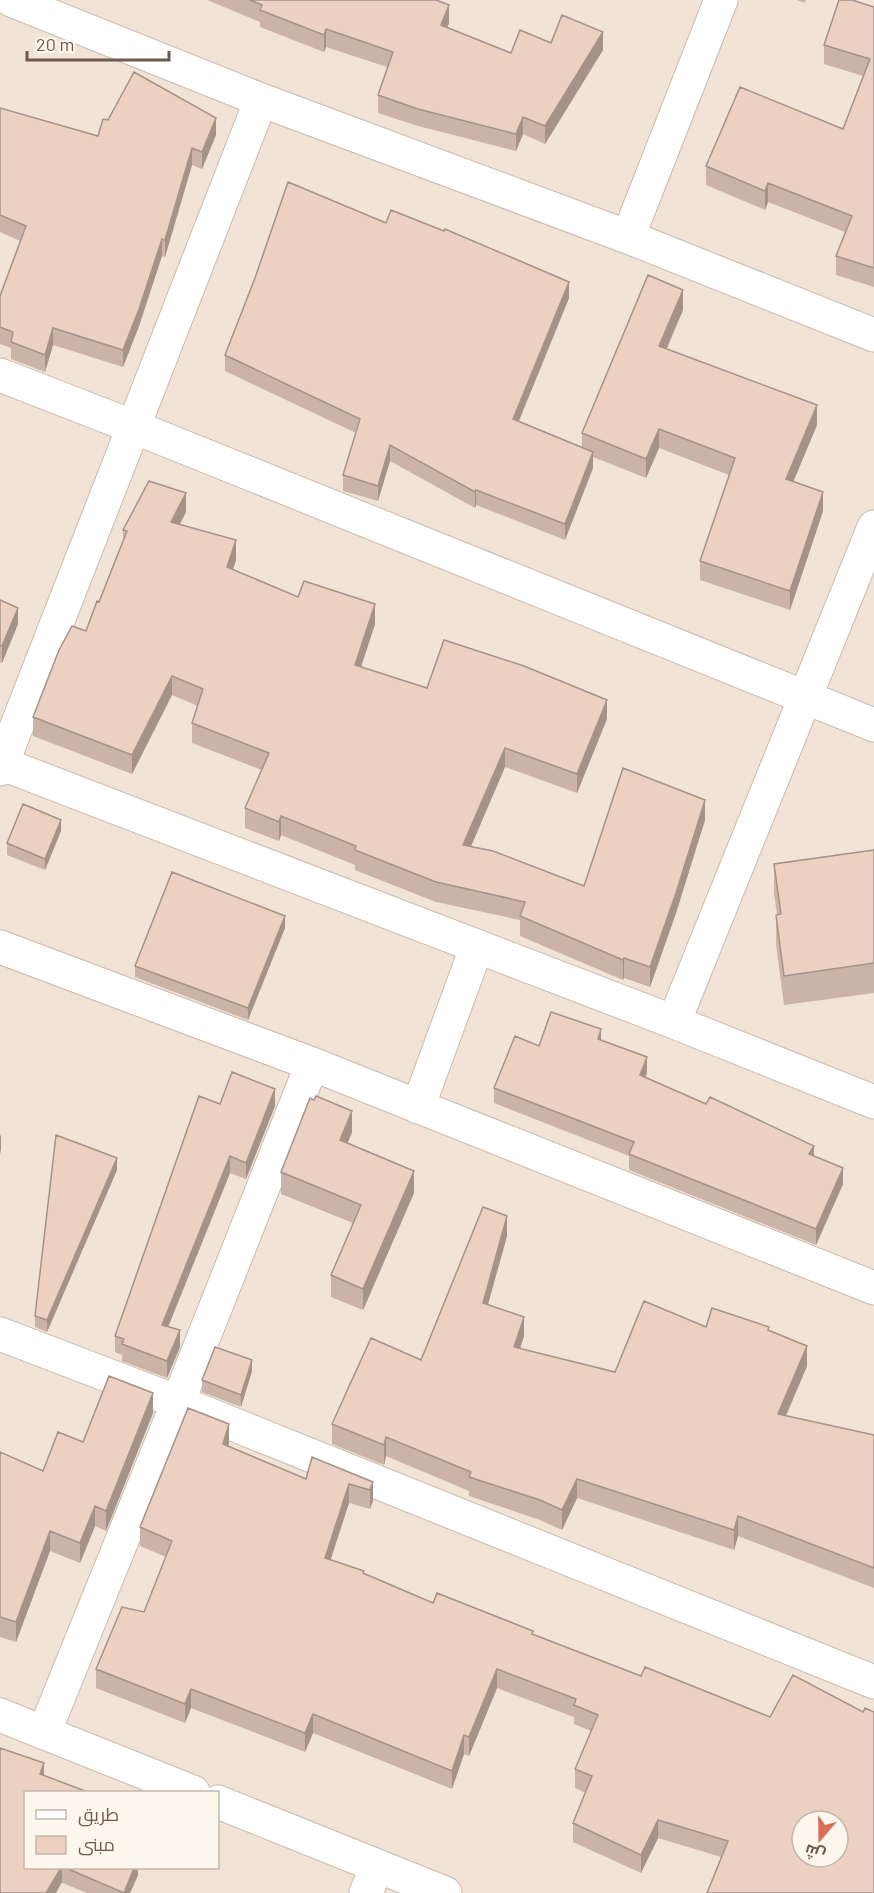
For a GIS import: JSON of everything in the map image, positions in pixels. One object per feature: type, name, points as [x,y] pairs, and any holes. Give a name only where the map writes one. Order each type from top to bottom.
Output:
[{"type":"street","points":[[11,0],[261,100],[628,237],[874,335]]},
{"type":"street","points":[[628,237],[721,0]]},
{"type":"street","points":[[261,100],[1,765],[674,1022],[874,1102]]},
{"type":"street","points":[[0,375],[874,725]]},
{"type":"street","points":[[674,1022],[874,527]]},
{"type":"street","points":[[418,1107],[477,946]]},
{"type":"street","points":[[0,947],[312,1064],[874,1288]]},
{"type":"street","points":[[44,1733],[312,1064]]},
{"type":"street","points":[[0,1334],[178,1402],[874,1682]]},
{"type":"street","points":[[0,1715],[190,1791]]},
{"type":"street","points":[[219,1802],[372,1879],[445,1893]]},
{"type":"shaded area","points":[[0,0],[874,0],[874,1893],[0,1893]]},
{"type":"building","points":[[250,0],[436,0],[449,5],[441,25],[511,53],[520,30],[551,43],[562,15],[603,32],[545,126],[523,117],[516,134],[418,109],[378,95],[393,52],[326,29],[324,35],[260,10],[262,5]]},
{"type":"building","points":[[839,0],[852,0],[874,7],[874,268],[836,256],[852,216],[768,183],[765,191],[706,166],[740,87],[843,129],[870,59],[824,45]]},
{"type":"building","points":[[134,72],[216,118],[202,152],[192,148],[165,240],[162,239],[123,350],[53,328],[45,355],[11,342],[13,332],[0,327],[0,296],[26,226],[0,215],[0,108],[98,136],[103,119],[108,120]]},
{"type":"building","points":[[288,182],[386,223],[391,210],[444,231],[445,229],[569,282],[513,419],[593,452],[565,524],[476,490],[475,492],[390,445],[378,486],[343,475],[360,419],[225,355],[255,278]]},
{"type":"building","points":[[648,275],[683,290],[659,346],[817,405],[786,479],[823,492],[790,591],[700,561],[735,458],[659,429],[646,459],[582,433]]},
{"type":"building","points":[[149,481],[186,493],[171,522],[236,540],[227,567],[298,597],[304,581],[375,604],[355,665],[427,688],[444,640],[524,666],[607,700],[577,774],[505,748],[463,845],[493,851],[584,886],[623,768],[705,800],[650,967],[624,958],[623,960],[520,916],[525,902],[436,882],[355,850],[356,846],[281,816],[279,822],[245,808],[269,753],[192,723],[203,689],[172,676],[132,755],[33,717],[59,650],[72,626],[86,631],[127,531],[123,530]]},
{"type":"building","points":[[0,600],[18,608],[2,646],[0,646]]},
{"type":"building","points":[[23,804],[61,820],[45,859],[7,843]]},
{"type":"building","points":[[874,850],[874,963],[784,976],[776,915],[781,914],[774,864]]},
{"type":"building","points":[[172,872],[285,916],[248,1008],[135,966]]},
{"type":"building","points":[[551,1012],[601,1029],[598,1039],[647,1057],[640,1075],[706,1104],[710,1097],[814,1146],[809,1154],[843,1168],[816,1229],[629,1154],[634,1142],[494,1088],[515,1036],[539,1046]]},
{"type":"building","points":[[232,1072],[275,1089],[246,1163],[230,1156],[162,1325],[180,1330],[167,1361],[122,1344],[124,1339],[115,1336],[199,1096],[220,1104]]},
{"type":"building","points":[[316,1096],[352,1111],[340,1140],[414,1171],[363,1289],[331,1275],[361,1205],[281,1172],[310,1098],[314,1100]]},
{"type":"building","points":[[56,1135],[117,1158],[47,1320],[35,1316]]},
{"type":"building","points":[[483,1207],[507,1216],[483,1303],[524,1317],[514,1347],[615,1372],[644,1301],[706,1327],[712,1308],[769,1327],[768,1330],[807,1346],[778,1414],[874,1435],[874,1568],[738,1516],[734,1530],[577,1479],[562,1510],[540,1500],[469,1477],[471,1472],[386,1437],[384,1445],[332,1424],[371,1338],[421,1360]]},
{"type":"building","points":[[215,1347],[252,1360],[241,1395],[202,1380]]},
{"type":"building","points":[[109,1376],[153,1393],[106,1511],[95,1506],[80,1543],[50,1531],[16,1622],[0,1617],[0,1452],[43,1471],[58,1432],[83,1442]]},
{"type":"building","points":[[188,1408],[229,1424],[223,1444],[306,1479],[312,1457],[373,1482],[370,1490],[349,1484],[325,1558],[364,1571],[363,1573],[433,1603],[437,1593],[533,1631],[532,1634],[641,1676],[645,1667],[770,1717],[793,1675],[863,1712],[865,1708],[874,1712],[874,1893],[707,1893],[728,1841],[658,1820],[641,1855],[573,1823],[592,1776],[575,1769],[598,1715],[574,1705],[576,1699],[497,1669],[469,1737],[464,1735],[452,1771],[313,1714],[305,1733],[191,1689],[185,1704],[96,1669],[122,1607],[144,1612],[172,1541],[140,1527]]},
{"type":"building","points":[[0,1748],[44,1763],[40,1774],[85,1791],[24,1791],[24,1869],[60,1869],[46,1893],[0,1893]]},
{"type":"building","points":[[68,1869],[134,1869],[124,1893]]}]
